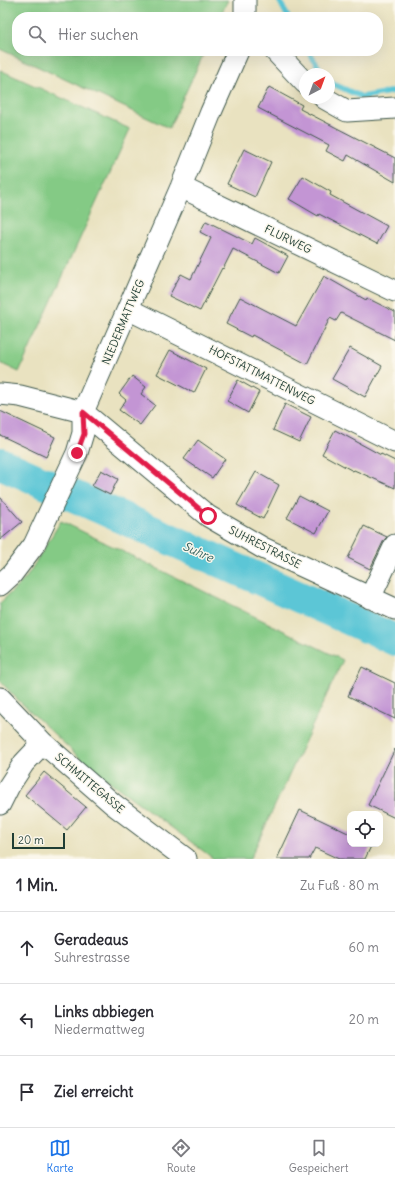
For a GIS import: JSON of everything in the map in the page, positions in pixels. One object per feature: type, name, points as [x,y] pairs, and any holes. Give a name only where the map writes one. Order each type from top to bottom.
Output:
[{"type":"street","points":[[245,0],[245,12]]},
{"type":"street","name":"NIEDERMATTWEG","points":[[0,585],[12,574],[34,545],[77,453],[84,434],[83,412],[181,187],[211,112],[236,56]]},
{"type":"street","points":[[280,56],[299,76]]},
{"type":"street","points":[[335,104],[347,111],[395,108]]},
{"type":"street","name":"FLURWEG","points":[[181,187],[395,291]]},
{"type":"street","name":"HOFSTATTMATTENWEG","points":[[128,309],[395,442]]},
{"type":"street","name":"SUHRESTRASSE","points":[[0,394],[20,396],[83,412],[208,516],[263,548],[395,609]]},
{"type":"street","points":[[370,598],[395,545]]},
{"type":"street","name":"SCHMITTEGASSE","points":[[0,698],[43,743],[113,804],[186,859]]},
{"type":"street","points":[[0,804],[9,786],[24,763],[43,743]]},
{"type":"green space","points":[[0,0],[228,0],[222,12],[12,12],[12,55],[0,49]]},
{"type":"green space","points":[[15,56],[203,56],[169,128]]},
{"type":"green space","points":[[0,70],[130,129],[19,372],[0,363]]},
{"type":"green space","points":[[61,521],[343,660],[250,859],[214,859],[86,764],[0,681],[0,603],[26,578]]},
{"type":"building","points":[[269,87],[302,105],[300,109],[395,158],[395,182],[348,155],[345,161],[326,151],[329,145],[258,108]]},
{"type":"building","points":[[244,149],[271,162],[255,197],[227,184]]},
{"type":"building","points":[[303,176],[331,192],[330,195],[387,226],[377,244],[319,214],[318,216],[289,199]]},
{"type":"building","points":[[206,221],[252,244],[255,238],[288,256],[279,273],[233,249],[200,311],[169,296],[181,274],[191,279],[211,238],[200,232]]},
{"type":"building","points":[[324,276],[366,300],[367,298],[395,312],[395,340],[341,313],[336,321],[330,318],[307,364],[252,335],[251,337],[226,324],[240,297],[296,326]]},
{"type":"building","points":[[350,348],[382,366],[365,397],[332,379]]},
{"type":"building","points":[[170,350],[206,369],[194,393],[157,374]]},
{"type":"building","points":[[132,376],[146,387],[141,394],[155,405],[140,425],[119,410],[126,400],[119,394]]},
{"type":"building","points":[[238,380],[259,392],[248,413],[227,401]]},
{"type":"building","points":[[285,404],[311,417],[299,442],[273,430]]},
{"type":"building","points":[[0,411],[55,437],[46,457],[0,435]]},
{"type":"building","points":[[335,430],[395,461],[395,488],[354,470],[353,471],[322,454]]},
{"type":"building","points":[[198,440],[225,459],[212,478],[184,459]]},
{"type":"building","points":[[101,470],[118,479],[110,495],[92,486]]},
{"type":"building","points":[[256,472],[279,485],[263,519],[237,505]]},
{"type":"building","points":[[299,496],[328,511],[316,533],[287,518]]},
{"type":"building","points":[[0,497],[22,522],[0,540]]},
{"type":"building","points":[[364,526],[387,537],[384,540],[370,569],[348,558]]},
{"type":"building","points":[[362,667],[395,683],[395,719],[348,696]]},
{"type":"building","points":[[395,749],[395,818],[368,805]]},
{"type":"building","points":[[44,772],[86,807],[67,830],[25,795]]},
{"type":"building","points":[[300,810],[347,833],[347,847],[371,847],[365,859],[339,859],[315,848],[309,859],[277,859]]},
{"type":"waterway","points":[[279,0],[285,12]]},
{"type":"waterway","points":[[311,56],[319,68]]},
{"type":"waterway","points":[[335,85],[362,97],[395,91]]},
{"type":"waterway","name":"Suhre","points":[[0,463],[395,640]]},
{"type":"route","points":[[77,453],[84,434],[83,412],[208,516]]}]
